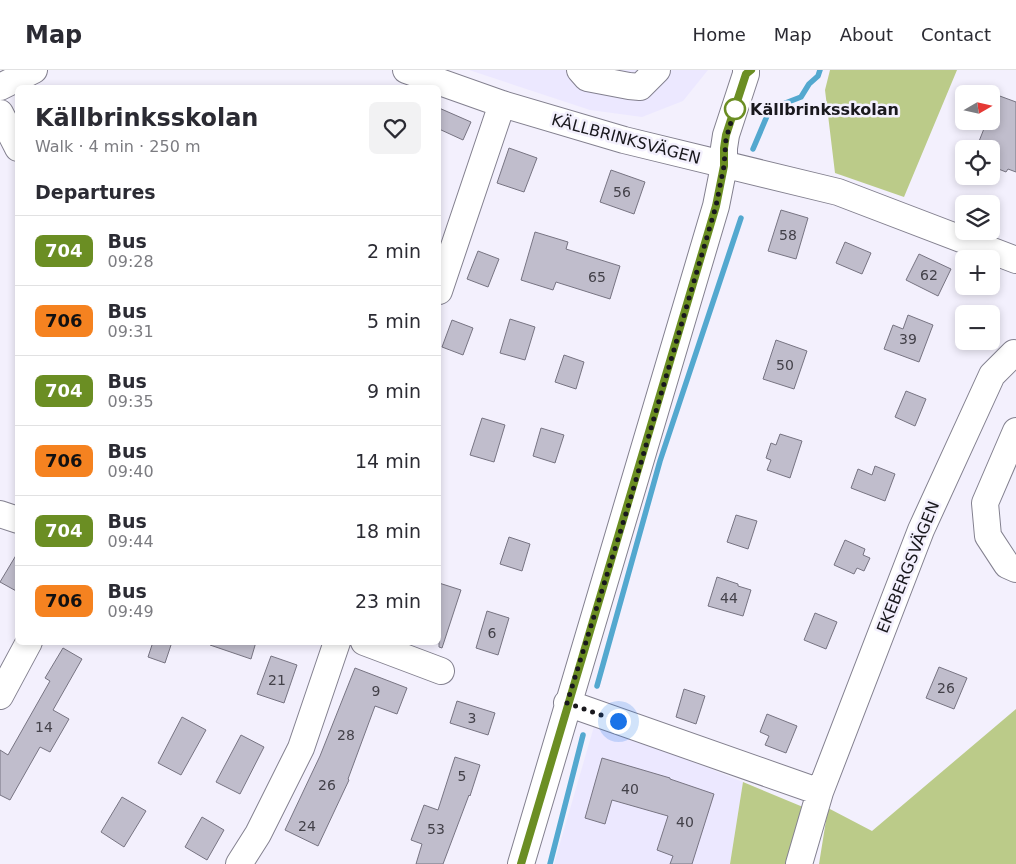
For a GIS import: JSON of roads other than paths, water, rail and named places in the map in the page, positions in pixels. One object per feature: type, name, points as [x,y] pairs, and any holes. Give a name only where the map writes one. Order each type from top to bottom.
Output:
[{"type":"street","points":[[0,87],[34,70]]},
{"type":"street","name":"KÄLLBRINKSVÄGEN","points":[[406,70],[502,104],[624,140],[724,166],[838,192],[1016,260]]},
{"type":"street","points":[[580,70],[587,78],[640,87],[657,70]]},
{"type":"street","points":[[521,864],[567,703],[628,507],[716,206],[724,166],[726,135],[748,71]]},
{"type":"street","points":[[441,284],[502,104]]},
{"type":"street","points":[[0,112],[15,142]]},
{"type":"street","name":"EKEBERGSVÄGEN","points":[[799,864],[820,792],[921,530],[992,375],[1014,353]]},
{"type":"street","points":[[1016,431],[985,503],[988,536],[1007,565],[1016,569]]},
{"type":"street","points":[[0,514],[15,519]]},
{"type":"street","points":[[0,696],[27,645]]},
{"type":"street","points":[[239,864],[258,834],[300,748],[336,645]]},
{"type":"street","points":[[372,645],[441,671]]},
{"type":"street","points":[[567,703],[820,792]]},
{"type":"waterway","points":[[753,149],[770,109],[801,97],[809,84],[818,76],[820,70]]},
{"type":"waterway","points":[[597,686],[660,461],[741,218]]},
{"type":"waterway","points":[[550,864],[583,735]]},
{"type":"place","name":"Källbrinksskolan","points":[[735,109]]}]
